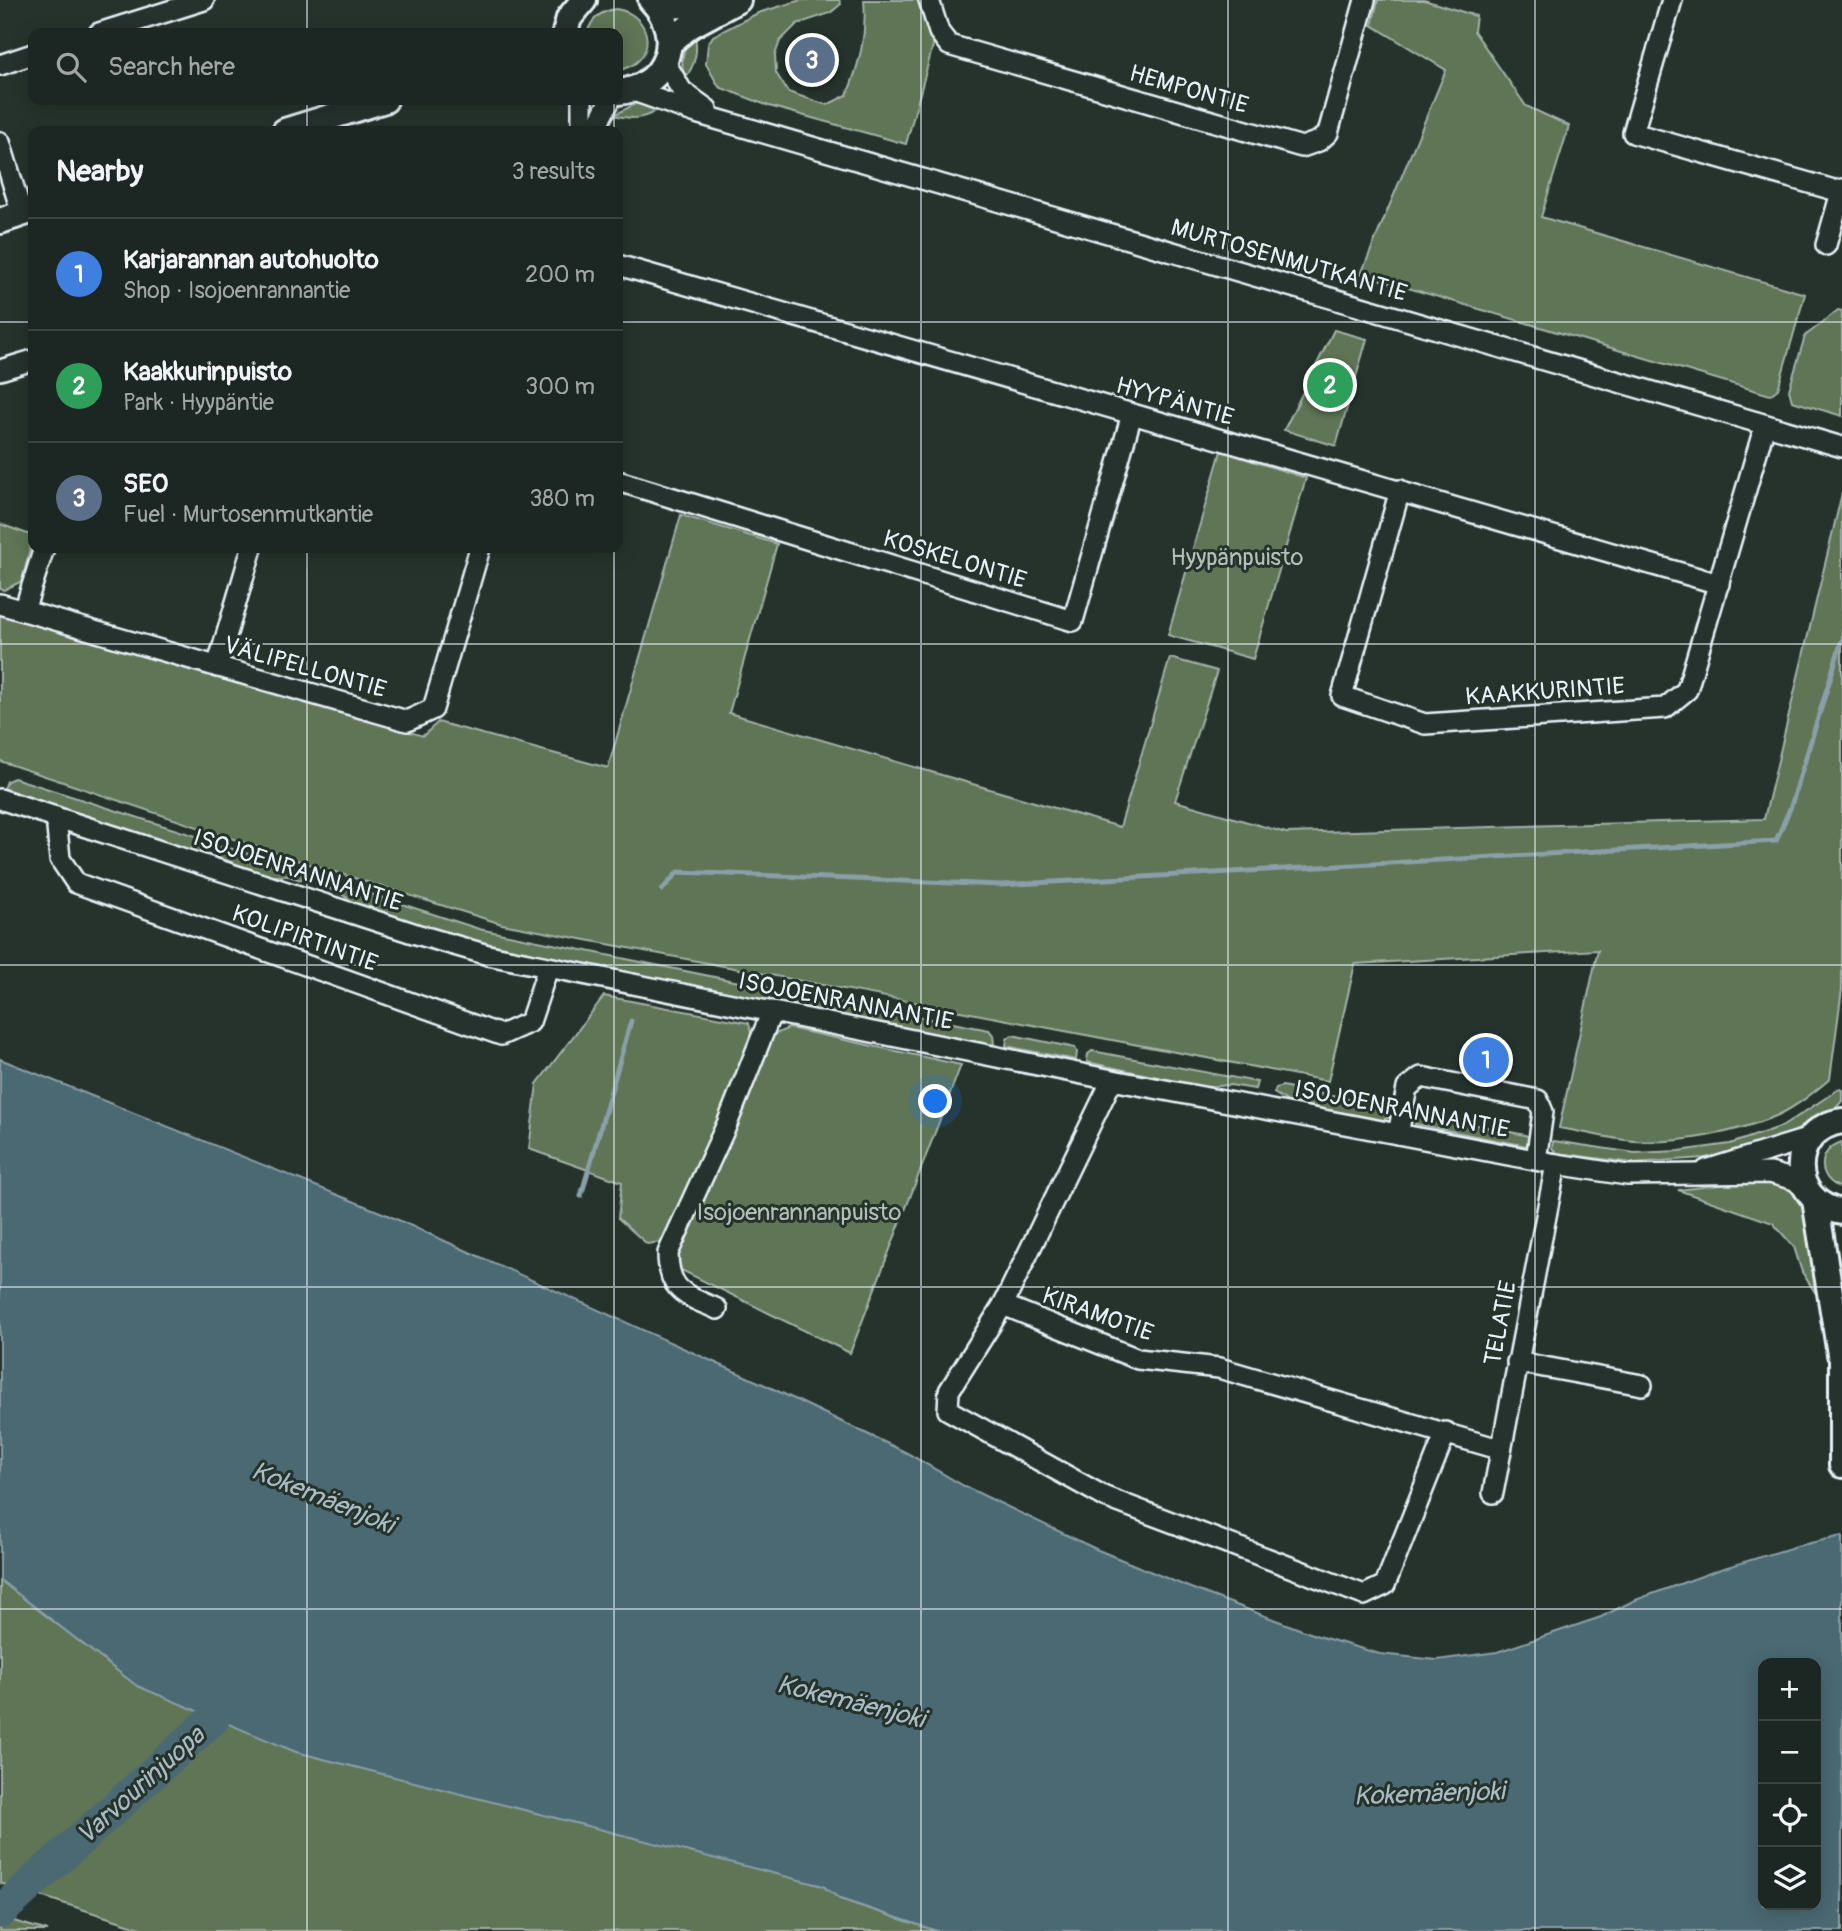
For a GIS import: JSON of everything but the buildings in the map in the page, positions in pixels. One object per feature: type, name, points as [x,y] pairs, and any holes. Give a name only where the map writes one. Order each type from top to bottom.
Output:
[{"type":"main road","points":[[654,3],[683,6],[708,0]]},
{"type":"main road","points":[[623,93],[649,81],[667,52],[690,26],[738,0]]},
{"type":"main road","points":[[654,3],[664,18],[667,52]]},
{"type":"main road","points":[[557,28],[573,17]]},
{"type":"main road","points":[[301,126],[370,105]]},
{"type":"main road","points":[[1841,1120],[1822,1127],[1810,1138],[1800,1166],[1803,1181],[1811,1196],[1841,1346],[1842,1465]]},
{"type":"main road","points":[[1811,1196],[1824,1206],[1842,1212]]},
{"type":"street","points":[[115,28],[204,0]]},
{"type":"street","name":"HEMPONTIE","points":[[929,0],[939,32],[949,45],[1302,147],[1319,141],[1328,133],[1366,0]]},
{"type":"street","points":[[1672,0],[1633,133],[1842,190],[1826,245]]},
{"type":"street","name":"MURTOSENMUTKANTIE","points":[[667,52],[682,91],[723,120]]},
{"type":"street","points":[[0,65],[28,56]]},
{"type":"street","name":"MURTOSENMUTKANTIE","points":[[623,95],[723,120],[1842,447]]},
{"type":"street","points":[[582,105],[582,126]]},
{"type":"street","points":[[599,126],[600,119],[611,105]]},
{"type":"street","points":[[0,142],[18,215]]},
{"type":"street","name":"HYYPÄNTIE","points":[[623,266],[1719,584]]},
{"type":"street","points":[[0,370],[28,362]]},
{"type":"street","name":"KOSKELONTIE","points":[[623,483],[1073,621],[1132,414]]},
{"type":"street","name":"KAAKKURINTIE","points":[[1400,490],[1342,696],[1425,724],[1665,708],[1687,690],[1765,425]]},
{"type":"street","points":[[24,611],[42,553]]},
{"type":"street","points":[[217,667],[251,553]]},
{"type":"street","name":"VÄLIPELLONTIE","points":[[0,604],[407,721],[433,709],[479,553]]},
{"type":"street","name":"ISOJOENRANNANTIE","points":[[0,799],[488,955],[1112,1080],[1556,1164],[1627,1175],[1661,1177],[1698,1173],[1770,1173],[1795,1180],[1811,1196]]},
{"type":"street","name":"KOLIPIRTINTIE","points":[[57,817],[60,859],[76,883],[501,1035],[530,1022],[548,968]]},
{"type":"street","points":[[717,1309],[676,1287],[668,1270],[668,1253],[727,1124],[772,1010]]},
{"type":"street","points":[[1398,1134],[1408,1088],[1421,1077],[1538,1100],[1543,1112],[1536,1160]]},
{"type":"street","name":"KIRAMOTIE","points":[[1112,1080],[1003,1304],[1139,1359],[1219,1368],[1499,1449]]},
{"type":"street","name":"ISOJOENRANNANTIE","points":[[1698,1173],[1722,1163],[1810,1138]]},
{"type":"street","name":"TELATIE","points":[[1493,1493],[1499,1449],[1556,1164]]},
{"type":"street","points":[[1003,1304],[949,1391],[948,1410],[1105,1497],[1364,1595],[1385,1585],[1446,1432]]},
{"type":"street","points":[[1517,1362],[1642,1385]]},
{"type":"green space","points":[[801,0],[839,0],[841,4],[830,13],[797,24],[780,41],[775,55],[776,73],[788,92],[827,105],[847,95],[852,83],[863,37],[864,0],[919,0],[934,42],[906,144],[769,106],[719,87],[706,64],[708,44],[713,36],[758,13]]},
{"type":"green space","points":[[1378,0],[1424,0],[1476,16],[1474,31],[1526,106],[1569,126],[1541,217],[1805,294],[1778,389],[1770,395],[1361,274],[1446,70],[1372,25]]},
{"type":"green space","points":[[616,9],[629,13],[639,20],[644,30],[647,40],[645,50],[640,59],[631,66],[623,68],[623,28],[590,28],[598,16]]},
{"type":"green space","points":[[694,34],[695,57],[685,78],[683,55]]},
{"type":"green space","points":[[637,103],[660,106],[656,111],[639,118],[614,115]]},
{"type":"green space","points":[[1838,310],[1842,311],[1842,416],[1792,401],[1789,390],[1805,336]]},
{"type":"green space","points":[[1334,330],[1367,339],[1336,446],[1284,430]]},
{"type":"green space","name":"Hyypänpuisto","points":[[1221,451],[1306,478],[1253,659],[1168,635]]},
{"type":"green space","points":[[1842,493],[1842,989],[1830,1079],[1776,1116],[1725,1132],[1687,1139],[1634,1141],[1559,1128],[1598,950],[1355,964],[1328,1081],[502,924],[296,860],[0,761],[0,614],[423,736],[438,722],[608,768],[681,515],[777,544],[729,713],[1120,827],[1170,658],[1217,671],[1175,801],[1286,833],[1764,819]]},
{"type":"green space","points":[[0,524],[28,534],[29,553],[22,581],[4,590],[0,589]]},
{"type":"green space","points":[[14,778],[202,838],[204,844],[200,855],[4,789],[7,781]]},
{"type":"green space","points":[[223,846],[300,870],[303,874],[301,880],[289,876],[271,876],[214,858],[217,849]]},
{"type":"green space","points":[[334,882],[479,929],[768,988],[769,999],[471,940],[361,908],[340,893],[325,887],[327,883]]},
{"type":"green space","points":[[796,993],[989,1030],[993,1035],[994,1045],[794,1006],[788,1001],[789,996]]},
{"type":"green space","name":"Isojoenrannanpuisto","points":[[604,996],[749,1023],[752,1039],[667,1241],[647,1244],[618,1218],[622,1182],[529,1149],[537,1084]]},
{"type":"green space","name":"Isojoenrannanpuisto","points":[[789,1028],[961,1065],[850,1353],[675,1267],[675,1248],[770,1036]]},
{"type":"green space","points":[[1012,1035],[1075,1048],[1076,1060],[1006,1046],[1007,1039]]},
{"type":"green space","points":[[1092,1051],[1257,1082],[1255,1089],[1230,1085],[1205,1087],[1087,1062],[1088,1054]]},
{"type":"green space","points":[[1282,1086],[1387,1107],[1391,1111],[1390,1117],[1383,1120],[1290,1103],[1274,1093],[1276,1088]]},
{"type":"green space","points":[[1839,1089],[1842,1090],[1842,1101],[1836,1108],[1786,1136],[1718,1157],[1633,1163],[1557,1153],[1552,1148],[1553,1141],[1635,1153],[1679,1151],[1730,1144],[1783,1126]]},
{"type":"green space","points":[[1417,1113],[1525,1135],[1528,1137],[1527,1146],[1415,1124]]},
{"type":"green space","points":[[1842,1142],[1842,1188],[1828,1179],[1823,1165],[1828,1151]]},
{"type":"green space","points":[[1768,1179],[1790,1188],[1801,1202],[1809,1228],[1820,1300],[1802,1272],[1794,1247],[1773,1223],[1678,1190]]},
{"type":"green space","points":[[0,1580],[127,1678],[823,1886],[840,1899],[937,1931],[150,1931],[0,1883]]},
{"type":"green space","points":[[0,1917],[48,1931],[0,1931]]},
{"type":"water","name":"Kokemäenjoki","points":[[0,1059],[385,1214],[765,1385],[907,1453],[964,1486],[1098,1550],[1318,1636],[1380,1654],[1437,1660],[1497,1652],[1601,1617],[1633,1601],[1721,1569],[1797,1546],[1842,1536],[1842,1931],[937,1931],[840,1899],[823,1886],[296,1752],[137,1686],[0,1580]]},
{"type":"waterway","points":[[662,890],[678,872],[1001,885],[1776,841],[1791,806],[1842,640]]},
{"type":"waterway","points":[[581,1196],[631,1021]]},
{"type":"waterway","name":"Varvourinjuopa","points":[[0,1912],[213,1719],[229,1676]]},
{"type":"place","name":"SEO","points":[[812,60]]},
{"type":"place","name":"Kaakkurinpuisto","points":[[1330,385]]},
{"type":"place","name":"Karjarannan autohuolto","points":[[1486,1060]]}]
